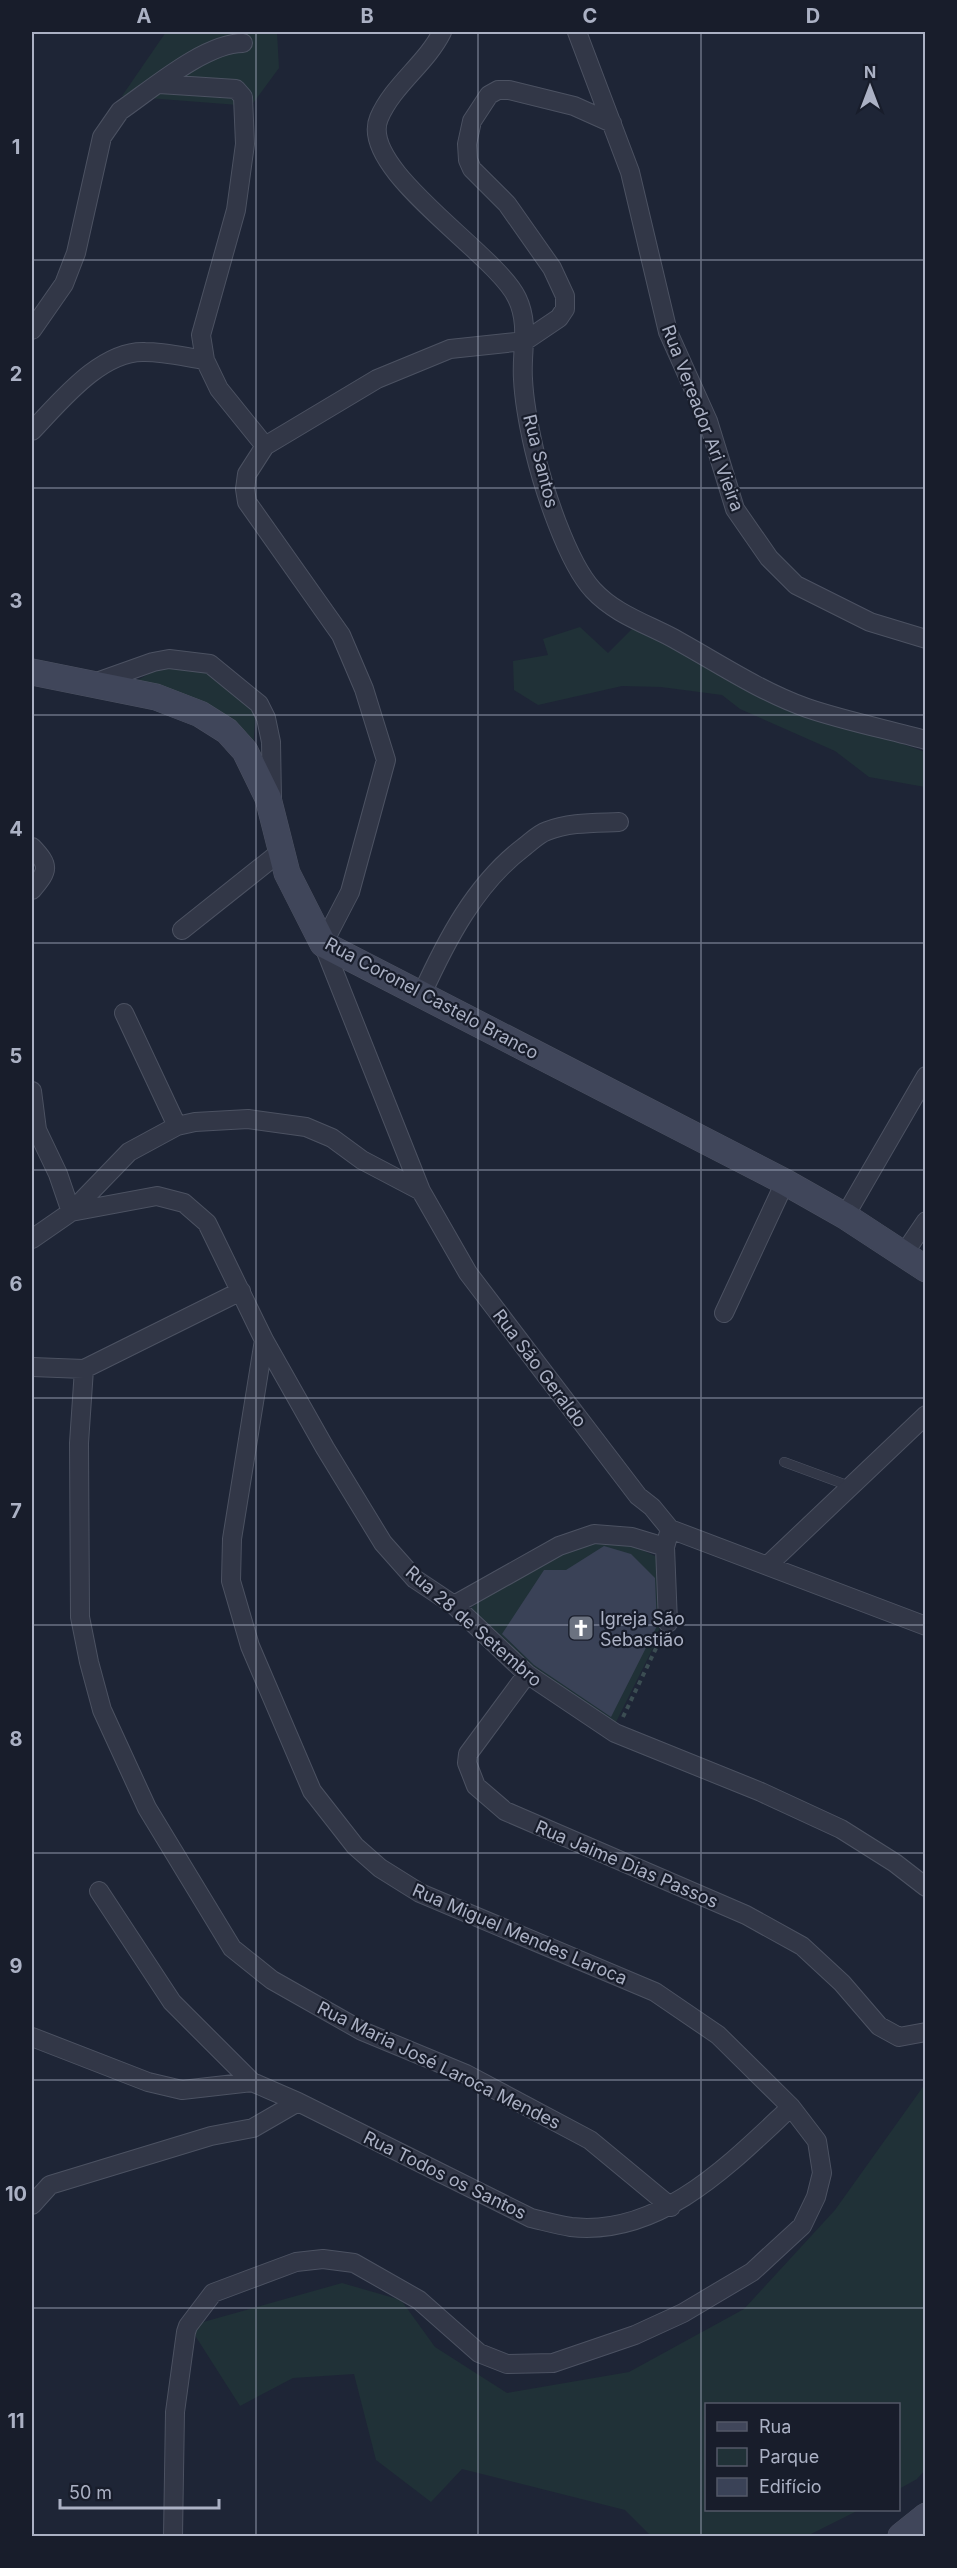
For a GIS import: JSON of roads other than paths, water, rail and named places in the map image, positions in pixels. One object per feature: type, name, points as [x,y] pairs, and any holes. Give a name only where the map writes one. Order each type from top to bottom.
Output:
[{"type":"main road","name":"Rua Coronel Castelo Branco","points":[[32,672],[156,697],[200,714],[227,731],[245,751],[268,798],[287,873],[323,944],[785,1182],[845,1216],[926,1269]]},
{"type":"main road","points":[[901,2536],[926,2516]]},
{"type":"street","name":"Rua Santos","points":[[441,32],[435,46],[393,94],[378,119],[376,134],[381,148],[404,184],[469,245],[517,297],[524,320],[523,378],[534,448],[553,512],[592,589],[615,609],[806,708],[926,740]]},
{"type":"street","name":"Rua Vereador Ari Vieira","points":[[577,32],[640,205],[668,332],[708,421],[735,509],[769,558],[796,585],[870,622],[926,639]]},
{"type":"street","points":[[32,330],[64,284],[76,253],[102,137],[120,111],[203,55],[230,43],[243,43]]},
{"type":"street","points":[[159,84],[236,89],[243,97],[245,144],[238,199],[201,335],[205,360],[219,389],[265,446]]},
{"type":"street","points":[[323,944],[350,892],[386,760],[364,689],[341,635],[247,502],[245,489],[247,474],[265,446],[377,379],[450,349],[525,341],[559,318],[564,309],[564,296],[552,268],[507,204],[472,169],[468,160],[467,144],[472,121],[489,95],[498,90],[508,90],[574,106],[612,123]]},
{"type":"street","points":[[32,431],[75,387],[112,358],[145,352],[205,360]]},
{"type":"street","points":[[94,683],[153,662],[169,659],[210,664],[259,704],[266,718],[271,742],[273,820]]},
{"type":"street","points":[[421,996],[444,945],[474,898],[514,855],[544,832],[564,825],[619,822]]},
{"type":"street","points":[[32,847],[45,861],[41,879],[32,890]]},
{"type":"street","points":[[182,930],[280,852]]},
{"type":"street","name":"Rua São Geraldo","points":[[323,944],[421,1191],[468,1273],[638,1496],[652,1507],[670,1529]]},
{"type":"street","points":[[124,1013],[177,1126]]},
{"type":"street","points":[[845,1216],[926,1076]]},
{"type":"street","points":[[32,1091],[37,1130],[58,1174],[71,1212]]},
{"type":"street","points":[[32,1239],[71,1212],[129,1152],[177,1126],[195,1122],[248,1119],[306,1127],[332,1138],[362,1160],[421,1191]]},
{"type":"street","points":[[724,1313],[785,1182]]},
{"type":"street","name":"Rua 28 de Setembro","points":[[71,1212],[157,1196],[184,1203],[207,1224],[264,1340],[325,1448],[383,1543],[415,1579],[454,1605],[527,1674],[615,1734],[761,1792],[841,1829],[895,1863],[926,1887]]},
{"type":"street","points":[[903,1255],[926,1221]]},
{"type":"street","points":[[32,1367],[84,1369],[241,1291]]},
{"type":"street","name":"Rua Miguel Mendes Laroca","points":[[173,2536],[175,2412],[186,2332],[213,2293],[296,2262],[323,2259],[354,2263],[419,2300],[479,2353],[507,2364],[553,2363],[634,2335],[673,2317],[752,2272],[802,2226],[816,2197],[822,2173],[817,2141],[791,2107],[718,2035],[655,1992],[420,1893],[380,1868],[355,1846],[312,1791],[250,1647],[231,1581],[232,1539],[264,1340]]},
{"type":"street","name":"Rua Maria José Laroca Mendes","points":[[84,1369],[79,1443],[80,1617],[89,1662],[102,1710],[147,1808],[232,1948],[272,1980],[362,2031],[466,2074],[590,2140],[671,2207]]},
{"type":"street","points":[[769,1564],[926,1415]]},
{"type":"street","points":[[668,1623],[665,1547],[670,1529],[769,1564],[926,1626]]},
{"type":"street","points":[[454,1605],[559,1546],[580,1537],[594,1534],[632,1537],[665,1547]]},
{"type":"street","name":"Rua Jaime Dias Passos","points":[[527,1674],[470,1748],[467,1763],[476,1786],[505,1811],[746,1915],[802,1946],[842,1983],[879,2026],[899,2037],[926,2032]]},
{"type":"street","name":"Rua Todos os Santos","points":[[99,1891],[172,2002],[252,2082],[298,2102],[531,2218],[572,2227],[595,2227],[625,2221],[671,2207],[729,2164],[791,2107]]},
{"type":"street","points":[[32,2037],[148,2082],[182,2090],[252,2082]]},
{"type":"street","points":[[32,2205],[50,2185],[211,2136],[253,2128],[298,2102]]},
{"type":"lane","points":[[784,1462],[852,1486]]},
{"type":"place","name":"Igreja São Sebastião","points":[[581,1628]]}]
